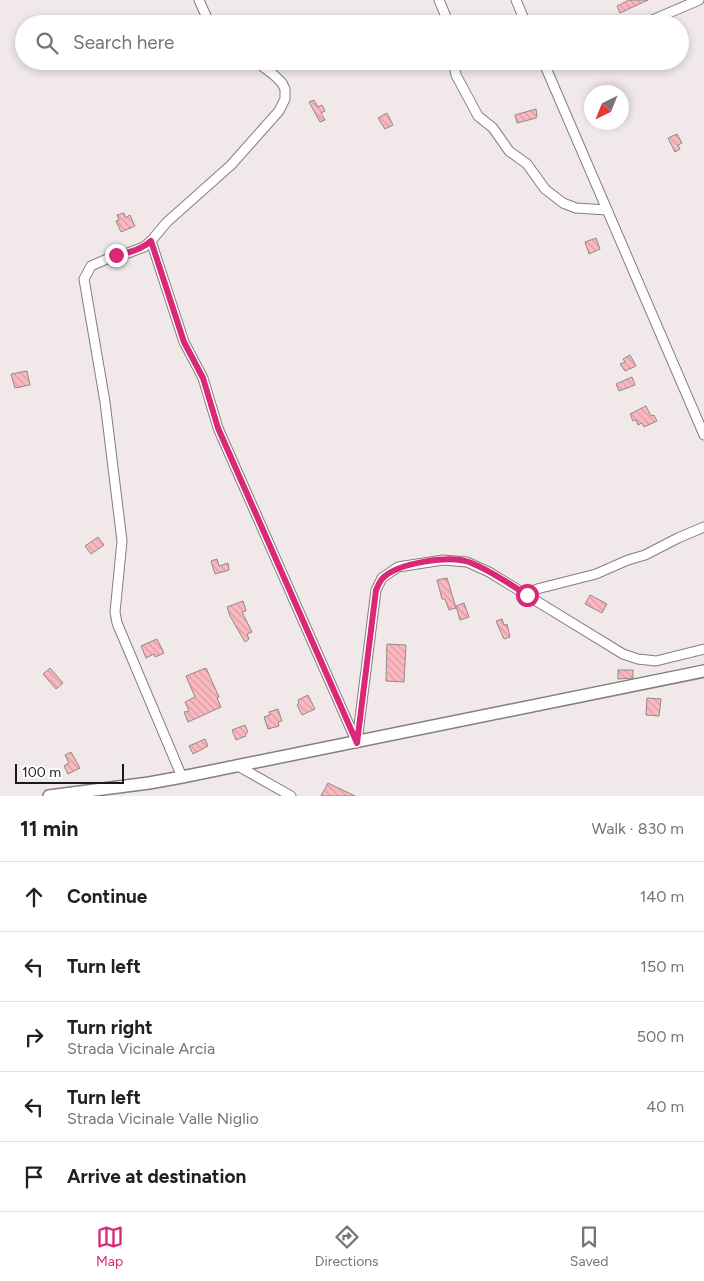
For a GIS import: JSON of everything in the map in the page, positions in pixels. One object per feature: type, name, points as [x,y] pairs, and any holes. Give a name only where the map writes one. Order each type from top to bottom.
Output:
[{"type":"main road","points":[[48,796],[182,777],[357,743],[704,671]]},
{"type":"street","points":[[199,0],[206,15]]},
{"type":"street","points":[[439,0],[445,15]]},
{"type":"street","points":[[516,0],[522,15]]},
{"type":"street","points":[[664,15],[699,0]]},
{"type":"street","points":[[182,777],[117,623],[115,612],[122,541],[105,402],[84,279],[91,266],[116,255],[144,247],[151,241],[167,222],[231,165],[279,111],[285,99],[285,89],[282,82],[267,70]]},
{"type":"street","points":[[455,70],[478,116],[493,128],[510,151],[527,164],[545,189],[563,203],[576,208],[607,210]]},
{"type":"street","points":[[546,70],[704,435]]},
{"type":"street","points":[[151,241],[184,342],[203,378],[218,428],[357,743]]},
{"type":"street","points":[[527,595],[537,589],[596,574],[645,555],[704,527]]},
{"type":"street","points":[[357,743],[376,590],[382,578],[398,567],[443,560],[467,562],[489,572],[623,654],[638,659],[656,661],[704,649]]},
{"type":"street","points":[[238,766],[291,796]]},
{"type":"building","points":[[629,0],[648,0],[620,13],[617,6]]},
{"type":"building","points":[[314,100],[318,107],[322,105],[325,111],[321,113],[325,120],[320,122],[309,102]]},
{"type":"building","points":[[536,109],[536,118],[517,123],[515,115]]},
{"type":"building","points":[[387,113],[393,125],[385,129],[378,118]]},
{"type":"building","points":[[677,134],[682,143],[678,145],[680,149],[675,152],[668,138]]},
{"type":"building","points":[[124,213],[125,218],[130,215],[135,226],[121,232],[116,221],[119,220],[117,215]]},
{"type":"building","points":[[596,238],[600,249],[589,254],[585,242]]},
{"type":"building","points":[[630,355],[636,366],[625,371],[620,364],[625,362],[623,359]]},
{"type":"building","points":[[27,371],[30,385],[15,388],[11,374]]},
{"type":"building","points":[[632,377],[635,385],[619,391],[616,384]]},
{"type":"building","points":[[646,406],[651,416],[654,415],[657,421],[644,427],[642,423],[638,425],[636,420],[633,421],[630,414]]},
{"type":"building","points":[[98,537],[104,545],[91,554],[85,546]]},
{"type":"building","points":[[217,559],[219,566],[228,563],[229,570],[215,574],[211,561]]},
{"type":"building","points":[[447,578],[456,608],[449,610],[445,599],[442,599],[437,580]]},
{"type":"building","points":[[590,595],[607,604],[602,613],[585,604]]},
{"type":"building","points":[[243,601],[246,611],[242,612],[252,632],[247,634],[249,639],[245,642],[227,607]]},
{"type":"building","points":[[464,603],[469,617],[460,620],[456,606]]},
{"type":"building","points":[[502,619],[504,625],[507,624],[510,637],[504,639],[496,621]]},
{"type":"building","points":[[157,639],[164,653],[155,657],[154,654],[146,658],[141,646]]},
{"type":"building","points":[[387,644],[406,645],[404,682],[386,681]]},
{"type":"building","points":[[50,668],[63,683],[56,689],[43,674]]},
{"type":"building","points":[[206,668],[219,697],[217,698],[221,707],[188,722],[184,712],[189,711],[185,702],[195,697],[186,676]]},
{"type":"building","points":[[618,670],[633,670],[633,678],[618,679]]},
{"type":"building","points":[[308,695],[315,709],[302,715],[297,705],[299,703],[298,700]]},
{"type":"building","points":[[647,698],[661,699],[659,716],[646,715]]},
{"type":"building","points":[[278,709],[282,721],[278,722],[279,726],[268,729],[264,717],[270,715],[269,712]]},
{"type":"building","points":[[245,725],[248,732],[245,734],[246,736],[236,740],[232,730]]},
{"type":"building","points":[[205,739],[208,746],[193,754],[189,746]]},
{"type":"building","points":[[71,752],[80,768],[68,774],[64,766],[69,763],[65,755]]},
{"type":"building","points":[[328,783],[355,796],[321,796]]},
{"type":"route","points":[[116,255],[144,247],[151,241],[176,320],[184,342],[203,378],[218,428],[357,743],[376,590],[382,578],[398,567],[443,560],[467,562],[489,572],[527,595]]}]
